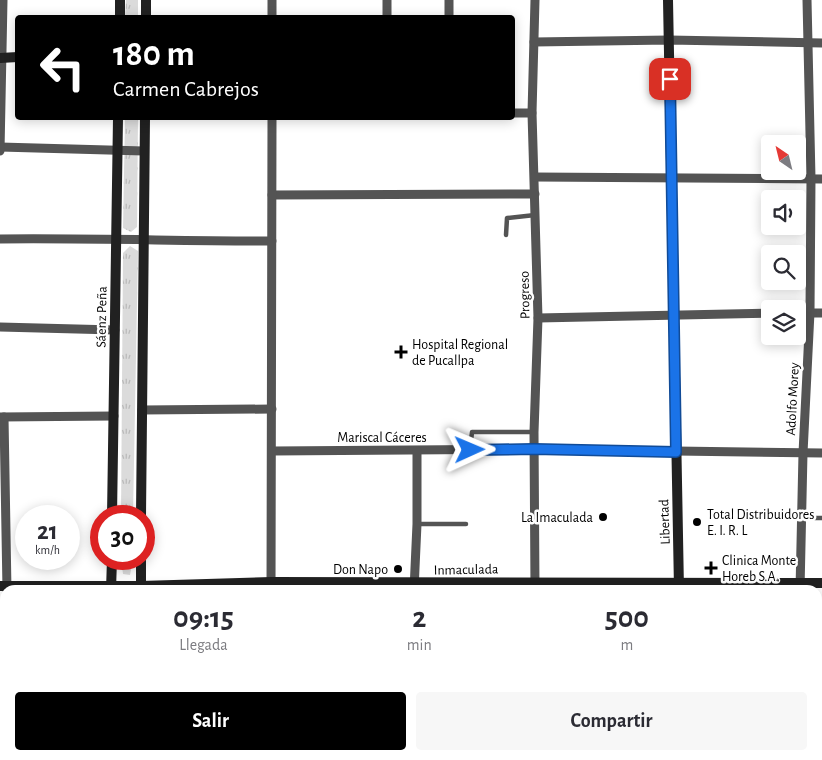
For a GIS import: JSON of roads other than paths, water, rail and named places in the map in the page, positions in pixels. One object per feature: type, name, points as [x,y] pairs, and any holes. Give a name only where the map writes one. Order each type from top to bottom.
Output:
[{"type":"street","points":[[3,0],[0,149],[144,151]]},
{"type":"street","points":[[120,0],[120,15]]},
{"type":"street","points":[[146,0],[146,15]]},
{"type":"street","points":[[272,0],[272,15]]},
{"type":"street","points":[[387,0],[387,15]]},
{"type":"street","points":[[449,0],[449,15]]},
{"type":"street","name":"Progreso","points":[[535,0],[532,113],[538,318],[534,432],[535,585]]},
{"type":"street","name":"Libertad","points":[[668,0],[679,585]]},
{"type":"street","name":"Adolfo Morey","points":[[800,585],[810,312],[811,178],[807,0]]},
{"type":"street","points":[[534,42],[669,40],[822,44]]},
{"type":"street","points":[[1,58],[15,57]]},
{"type":"street","points":[[515,113],[532,113]]},
{"type":"street","name":"Sáenz Peña","points":[[112,505],[118,120]]},
{"type":"street","points":[[141,505],[145,120]]},
{"type":"street","points":[[271,585],[273,451],[272,120]]},
{"type":"street","points":[[535,177],[822,179]]},
{"type":"street","points":[[272,194],[535,194]]},
{"type":"street","points":[[0,239],[116,238],[272,241]]},
{"type":"street","points":[[806,312],[822,313]]},
{"type":"street","points":[[538,318],[761,313]]},
{"type":"street","points":[[0,327],[115,330]]},
{"type":"street","points":[[142,410],[272,408]]},
{"type":"street","points":[[5,585],[2,417],[114,416]]},
{"type":"street","name":"Mariscal Cáceres","points":[[273,451],[534,449],[822,453]]},
{"type":"street","points":[[414,585],[418,524],[417,451]]},
{"type":"street","points":[[111,585],[112,570]]},
{"type":"street","points":[[141,570],[141,585]]},
{"type":"lane","points":[[506,235],[507,218],[536,215]]},
{"type":"lane","points":[[470,450],[472,432],[534,432]]},
{"type":"lane","points":[[803,518],[822,518]]},
{"type":"lane","points":[[418,524],[466,524]]},
{"type":"place","name":"Hospital Regional de Pucallpa","points":[[401,352]]},
{"type":"place","name":"La Imaculada","points":[[603,517]]},
{"type":"place","name":"Total Distribuidores E. I. R. L","points":[[697,522]]},
{"type":"place","name":"Clinica Monte Horeb S.A.","points":[[711,568]]},
{"type":"place","name":"Don Napo","points":[[398,569]]}]
